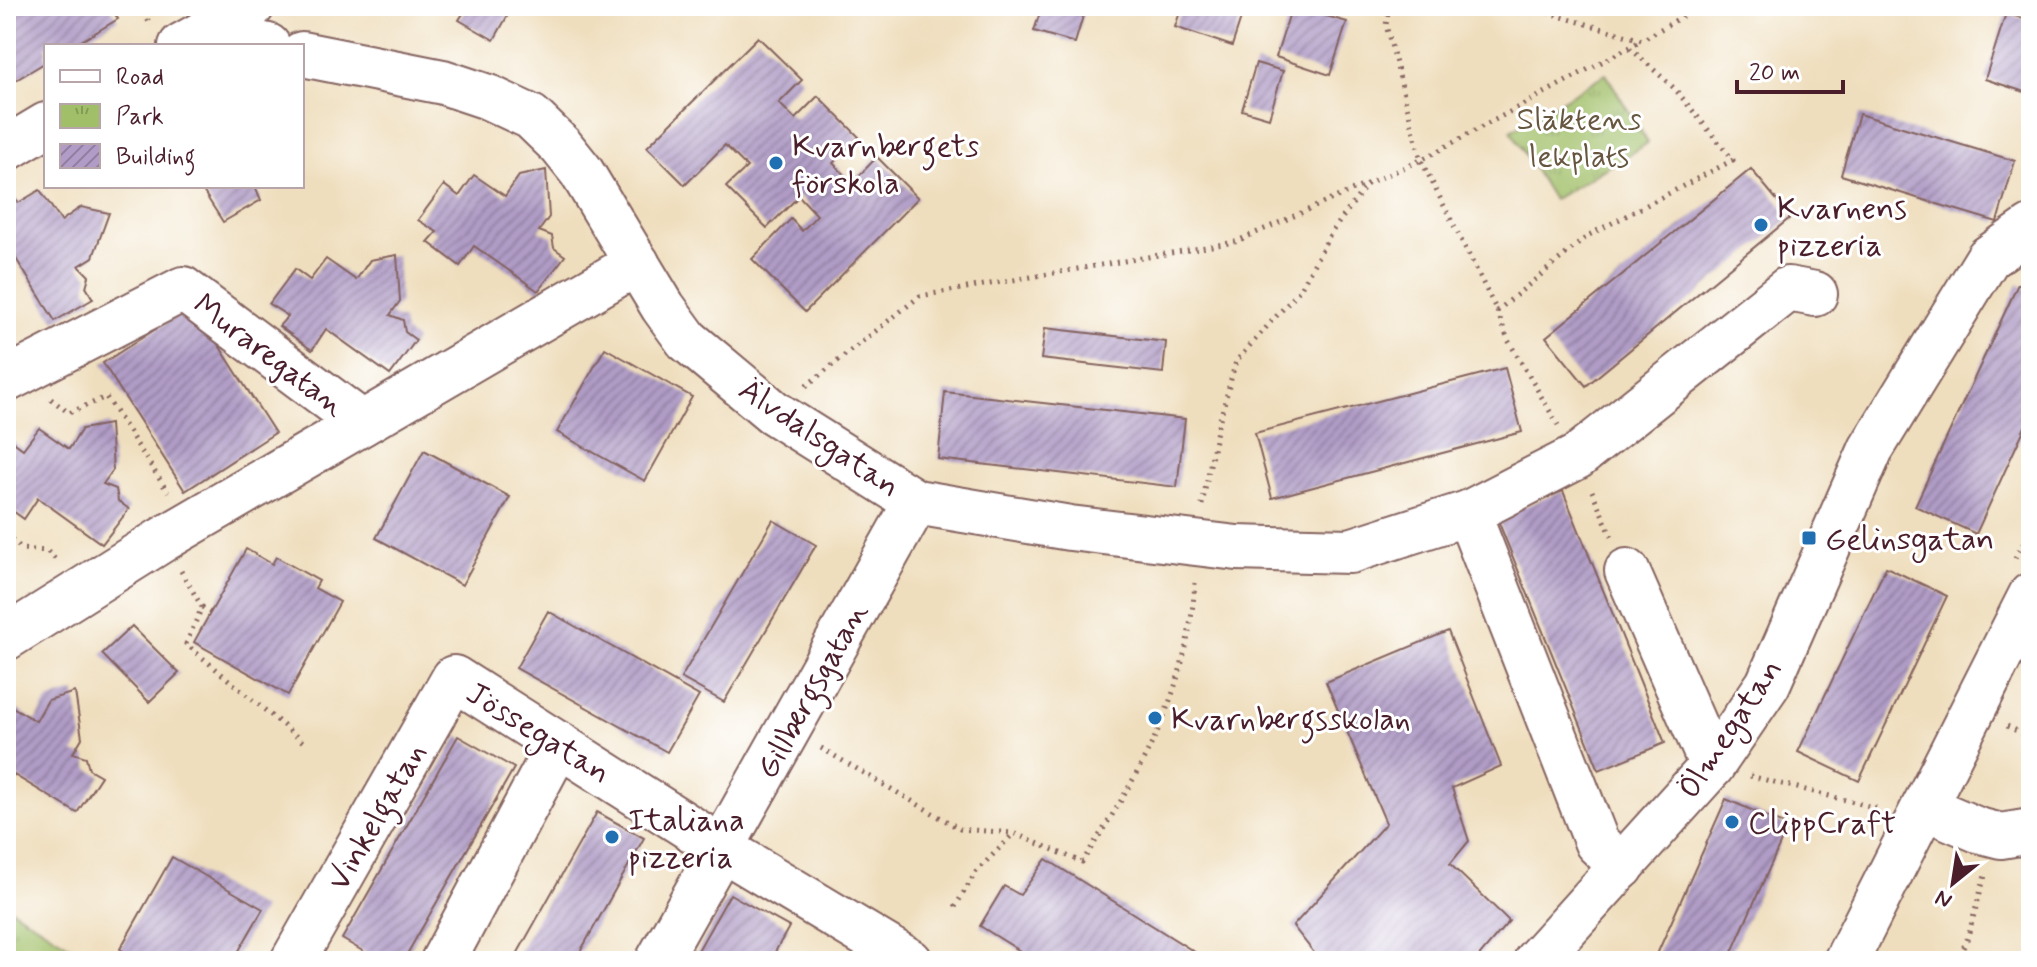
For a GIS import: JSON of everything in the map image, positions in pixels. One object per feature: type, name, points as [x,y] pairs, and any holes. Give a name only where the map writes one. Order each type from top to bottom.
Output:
[{"type":"street","points":[[193,39],[252,6]]},
{"type":"street","points":[[193,39],[247,44]]},
{"type":"street","name":"Älvdalsgatan","points":[[304,54],[443,82],[488,97],[531,117],[581,171],[663,307],[687,340],[773,412],[916,502],[1070,528],[1237,548],[1350,551],[1468,513],[1577,457],[1788,289],[1815,294]]},
{"type":"street","points":[[6,149],[44,126]]},
{"type":"street","name":"Ölmegatan","points":[[1536,961],[1712,766],[1768,684],[1871,449],[1988,258],[2031,228]]},
{"type":"street","name":"Muraregatan","points":[[6,638],[81,589],[637,263]]},
{"type":"street","name":"Muraregatan","points":[[14,376],[183,289],[362,423]]},
{"type":"street","name":"Gillbergsgatan","points":[[658,961],[916,502]]},
{"type":"street","points":[[1468,513],[1597,843],[1622,867]]},
{"type":"street","points":[[1627,571],[1712,766]]},
{"type":"street","points":[[1846,961],[2031,595]]},
{"type":"street","name":"Jössegatan","points":[[454,678],[723,849],[910,961]]},
{"type":"street","name":"Vinkelgatan","points":[[299,958],[454,678]]},
{"type":"street","points":[[443,961],[559,744]]},
{"type":"street","points":[[1924,807],[1978,830],[2001,836],[2031,831]]},
{"type":"path","points":[[1389,6],[1386,25],[1421,160],[1497,311],[1508,340],[1577,457],[1627,571]]},
{"type":"path","points":[[1524,6],[1642,40]]},
{"type":"path","points":[[773,412],[920,296],[1235,242],[1421,160],[1700,6]]},
{"type":"path","points":[[1497,311],[1589,235],[1733,160],[1675,89],[1629,47]]},
{"type":"path","points":[[790,729],[960,829],[1013,833],[1082,862],[1114,813],[1162,726],[1184,660],[1198,543],[1217,430],[1236,361],[1299,291],[1331,233],[1368,183]]},
{"type":"path","points":[[14,376],[69,413],[106,397],[176,533],[202,607],[211,613]]},
{"type":"path","points":[[6,534],[22,549],[47,551],[81,589]]},
{"type":"path","points":[[202,607],[186,644],[303,742]]},
{"type":"path","points":[[2016,730],[2031,738]]},
{"type":"path","points":[[1712,766],[1877,808]]},
{"type":"path","points":[[955,907],[976,872],[1013,833]]},
{"type":"green space","name":"Släktens lekplats","points":[[1606,74],[1648,143],[1553,200],[1511,131]]},
{"type":"green space","points":[[6,906],[94,961],[6,961]]},
{"type":"building","points":[[12,6],[110,6],[118,19],[76,44],[44,44],[44,63],[6,86],[6,10]]},
{"type":"building","points":[[468,6],[513,6],[494,40],[459,20]]},
{"type":"building","points":[[1042,6],[1086,6],[1075,43],[1034,31]]},
{"type":"building","points":[[1182,6],[1245,6],[1232,46],[1175,27]]},
{"type":"building","points":[[1292,6],[1347,22],[1330,75],[1276,57]]},
{"type":"building","points":[[2006,13],[2031,21],[2031,94],[1985,79]]},
{"type":"building","points":[[758,37],[802,80],[779,103],[795,119],[818,96],[859,137],[833,163],[852,183],[877,157],[918,198],[805,312],[752,259],[791,219],[802,231],[817,215],[799,196],[767,228],[726,187],[747,167],[725,145],[685,185],[647,147]]},
{"type":"building","points":[[1256,63],[1283,71],[1269,118],[1242,110]]},
{"type":"building","points":[[1859,114],[2015,161],[1997,222],[1841,175]]},
{"type":"building","points":[[1751,169],[1791,217],[1586,386],[1546,337]]},
{"type":"building","points":[[546,170],[549,217],[539,231],[552,236],[554,248],[565,256],[538,291],[474,246],[460,266],[428,242],[437,232],[418,220],[444,185],[459,196],[474,175],[505,196],[519,176]]},
{"type":"building","points":[[8,187],[18,203],[40,190],[61,221],[81,207],[109,213],[93,257],[79,266],[89,276],[86,287],[93,299],[55,321],[13,254],[6,259]]},
{"type":"building","points":[[201,188],[256,188],[261,200],[223,222]]},
{"type":"building","points":[[397,255],[400,301],[390,315],[403,320],[405,332],[416,340],[390,375],[326,329],[312,350],[279,326],[288,316],[269,304],[295,269],[310,280],[326,259],[356,280],[370,260]]},
{"type":"building","points":[[2018,284],[2031,291],[2031,414],[1976,534],[1915,506]]},
{"type":"building","points":[[193,305],[275,433],[185,491],[103,363]]},
{"type":"building","points":[[1045,328],[1166,342],[1163,373],[1041,359]]},
{"type":"building","points":[[605,348],[692,397],[645,481],[557,432]]},
{"type":"building","points":[[1505,368],[1522,432],[1272,498],[1255,433]]},
{"type":"building","points":[[945,392],[1185,419],[1177,487],[938,459]]},
{"type":"building","points":[[110,424],[113,470],[103,484],[116,489],[118,501],[129,509],[102,544],[38,498],[24,519],[6,506],[8,438],[23,449],[39,428],[69,449],[82,429]]},
{"type":"building","points":[[424,450],[510,497],[462,585],[376,538]]},
{"type":"building","points":[[1563,491],[1665,743],[1599,770],[1497,518]]},
{"type":"building","points":[[773,520],[816,545],[724,702],[681,678]]},
{"type":"building","points":[[246,549],[272,564],[276,557],[319,581],[315,588],[340,602],[288,695],[194,642]]},
{"type":"building","points":[[1886,567],[1947,596],[1859,781],[1798,752]]},
{"type":"building","points":[[548,611],[699,696],[667,752],[516,668]]},
{"type":"building","points":[[132,626],[179,673],[149,702],[102,654]]},
{"type":"building","points":[[1448,631],[1501,766],[1452,788],[1469,841],[1450,864],[1509,921],[1475,961],[1315,961],[1318,958],[1293,926],[1386,823],[1326,682]]},
{"type":"building","points":[[75,692],[82,738],[73,753],[86,757],[89,769],[101,776],[77,813],[9,772],[6,778],[6,703],[36,721],[48,700]]},
{"type":"building","points":[[458,736],[514,768],[403,961],[380,961],[342,939]]},
{"type":"building","points":[[1726,799],[1788,826],[1728,961],[1654,961]]},
{"type":"building","points":[[597,812],[644,838],[575,961],[525,961],[516,956]]},
{"type":"building","points":[[172,857],[263,909],[233,961],[140,961],[120,949]]},
{"type":"building","points":[[1046,859],[1209,961],[1036,961],[980,926],[1004,886],[1020,895]]},
{"type":"building","points":[[730,894],[789,927],[770,961],[692,961]]},
{"type":"place","name":"Kvarnbergets förskola","points":[[776,163]]},
{"type":"place","name":"Kvarnens pizzeria","points":[[1761,225]]},
{"type":"place","name":"Gelinsgatan","points":[[1809,538]]},
{"type":"place","name":"Kvarnbergsskolan","points":[[1155,718]]},
{"type":"place","name":"ClippCraft","points":[[1732,822]]},
{"type":"place","name":"Italiana pizzeria","points":[[612,837]]}]
